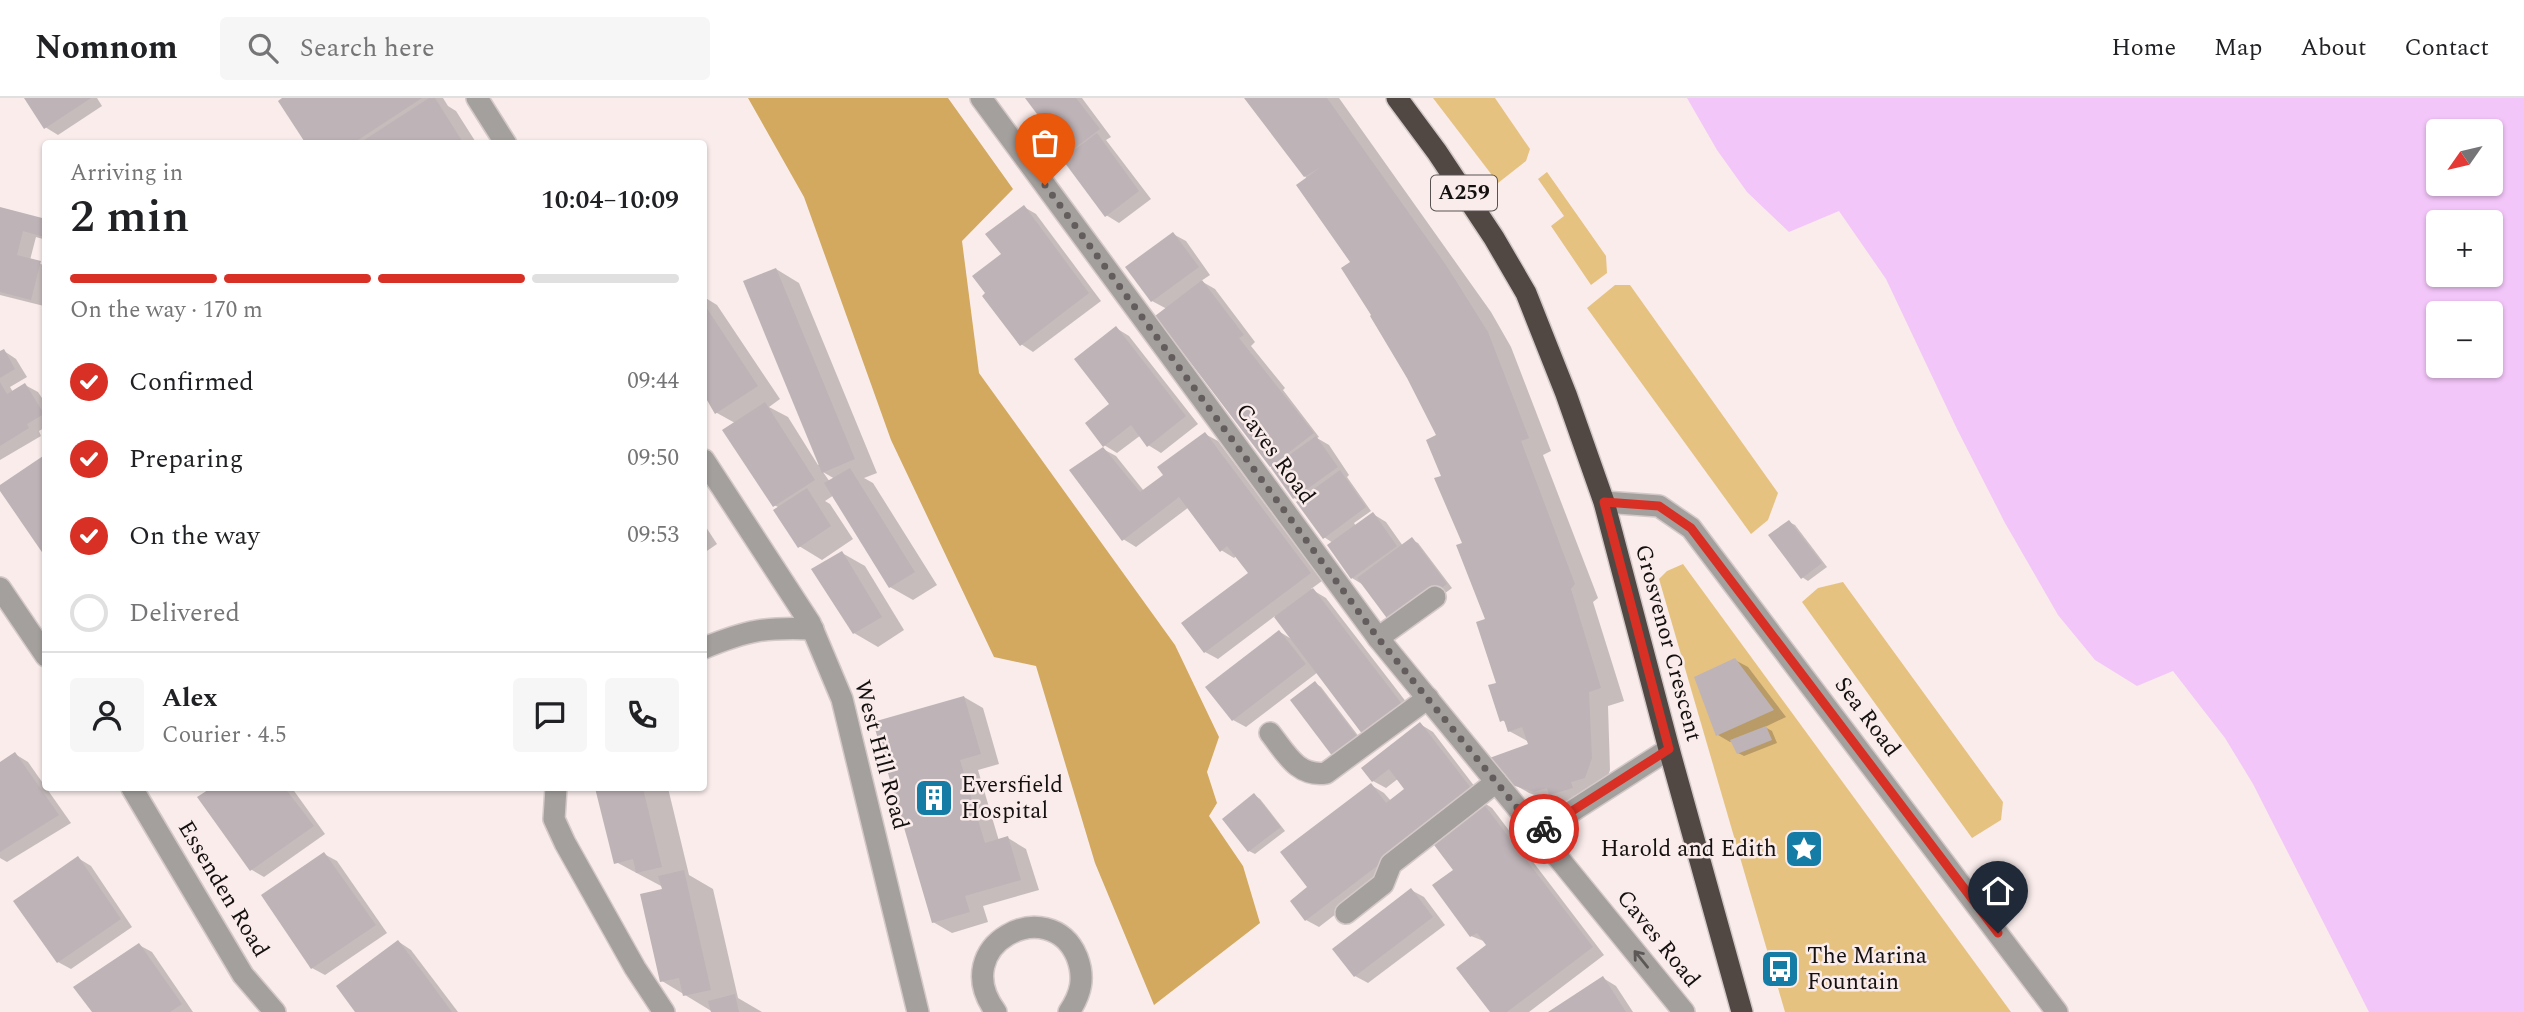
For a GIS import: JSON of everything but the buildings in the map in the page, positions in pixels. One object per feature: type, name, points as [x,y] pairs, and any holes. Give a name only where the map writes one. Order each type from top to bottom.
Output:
[{"type":"highway","name":"Grosvenor Crescent","points":[[1397,98],[1437,152],[1494,238],[1525,293],[1566,394],[1604,502],[1742,1012]]},
{"type":"street","points":[[477,98],[503,140]]},
{"type":"street","name":"Caves Road","points":[[981,98],[1378,638],[1684,1012]]},
{"type":"street","name":"West Hill Road","points":[[707,465],[813,629],[842,699],[918,1012]]},
{"type":"street","name":"Sea Road","points":[[1604,502],[1659,506],[1691,528],[2057,1012]]},
{"type":"street","points":[[0,588],[42,650]]},
{"type":"street","points":[[1378,638],[1435,597]]},
{"type":"street","points":[[707,647],[743,633],[771,628],[813,629]]},
{"type":"street","points":[[1270,733],[1297,767],[1306,773],[1326,773],[1428,698]]},
{"type":"street","points":[[1538,833],[1669,749]]},
{"type":"street","points":[[1346,913],[1384,884],[1391,864],[1496,782]]},
{"type":"street","name":"Essenden Road","points":[[134,791],[243,975],[275,1012]]},
{"type":"street","points":[[556,791],[554,819],[565,843],[635,968],[664,1012]]},
{"type":"street","points":[[996,1012],[986,998],[982,981],[983,964],[1002,937],[1017,929],[1033,927],[1050,930],[1064,938],[1081,966],[1082,982],[1078,998],[1069,1012]]},
{"type":"shaded area","points":[[748,98],[948,98],[1013,189],[962,241],[979,373],[1175,645],[1219,737],[1207,772],[1217,803],[1209,816],[1243,866],[1260,923],[1154,1005],[1095,863],[1036,666],[994,657],[891,440],[804,197]]},
{"type":"shaded area","points":[[1433,98],[1495,98],[1530,149],[1526,161],[1498,183]]},
{"type":"shaded area","points":[[1687,98],[2524,98],[2524,1012],[2369,1012],[2253,784],[2225,738],[2173,671],[2137,686],[2095,660],[2058,615],[2005,523],[1886,279],[1839,211],[1789,232],[1747,192],[1717,150]]},
{"type":"shaded area","points":[[1547,172],[1606,256],[1607,273],[1591,285],[1551,226],[1564,216],[1538,179]]},
{"type":"shaded area","points":[[1615,285],[1630,285],[1778,493],[1768,520],[1751,534],[1587,308]]},
{"type":"shaded area","points":[[1683,564],[2011,1012],[1785,1012],[1659,579],[1667,571]]},
{"type":"shaded area","points":[[1843,582],[2003,802],[2001,820],[1972,838],[1802,602],[1818,588]]},
{"type":"way so far","points":[[1045,185],[1378,638],[1538,833],[1544,829]]},
{"type":"place","name":"Eversfield Hospital","points":[[934,798]]},
{"type":"place","name":"Harold and Edith","points":[[1804,849]]},
{"type":"place","name":"The Marina Fountain","points":[[1780,969]]},
{"type":"route","points":[[1544,829],[1669,749],[1604,502],[1659,506],[1691,528],[1998,933]]}]
